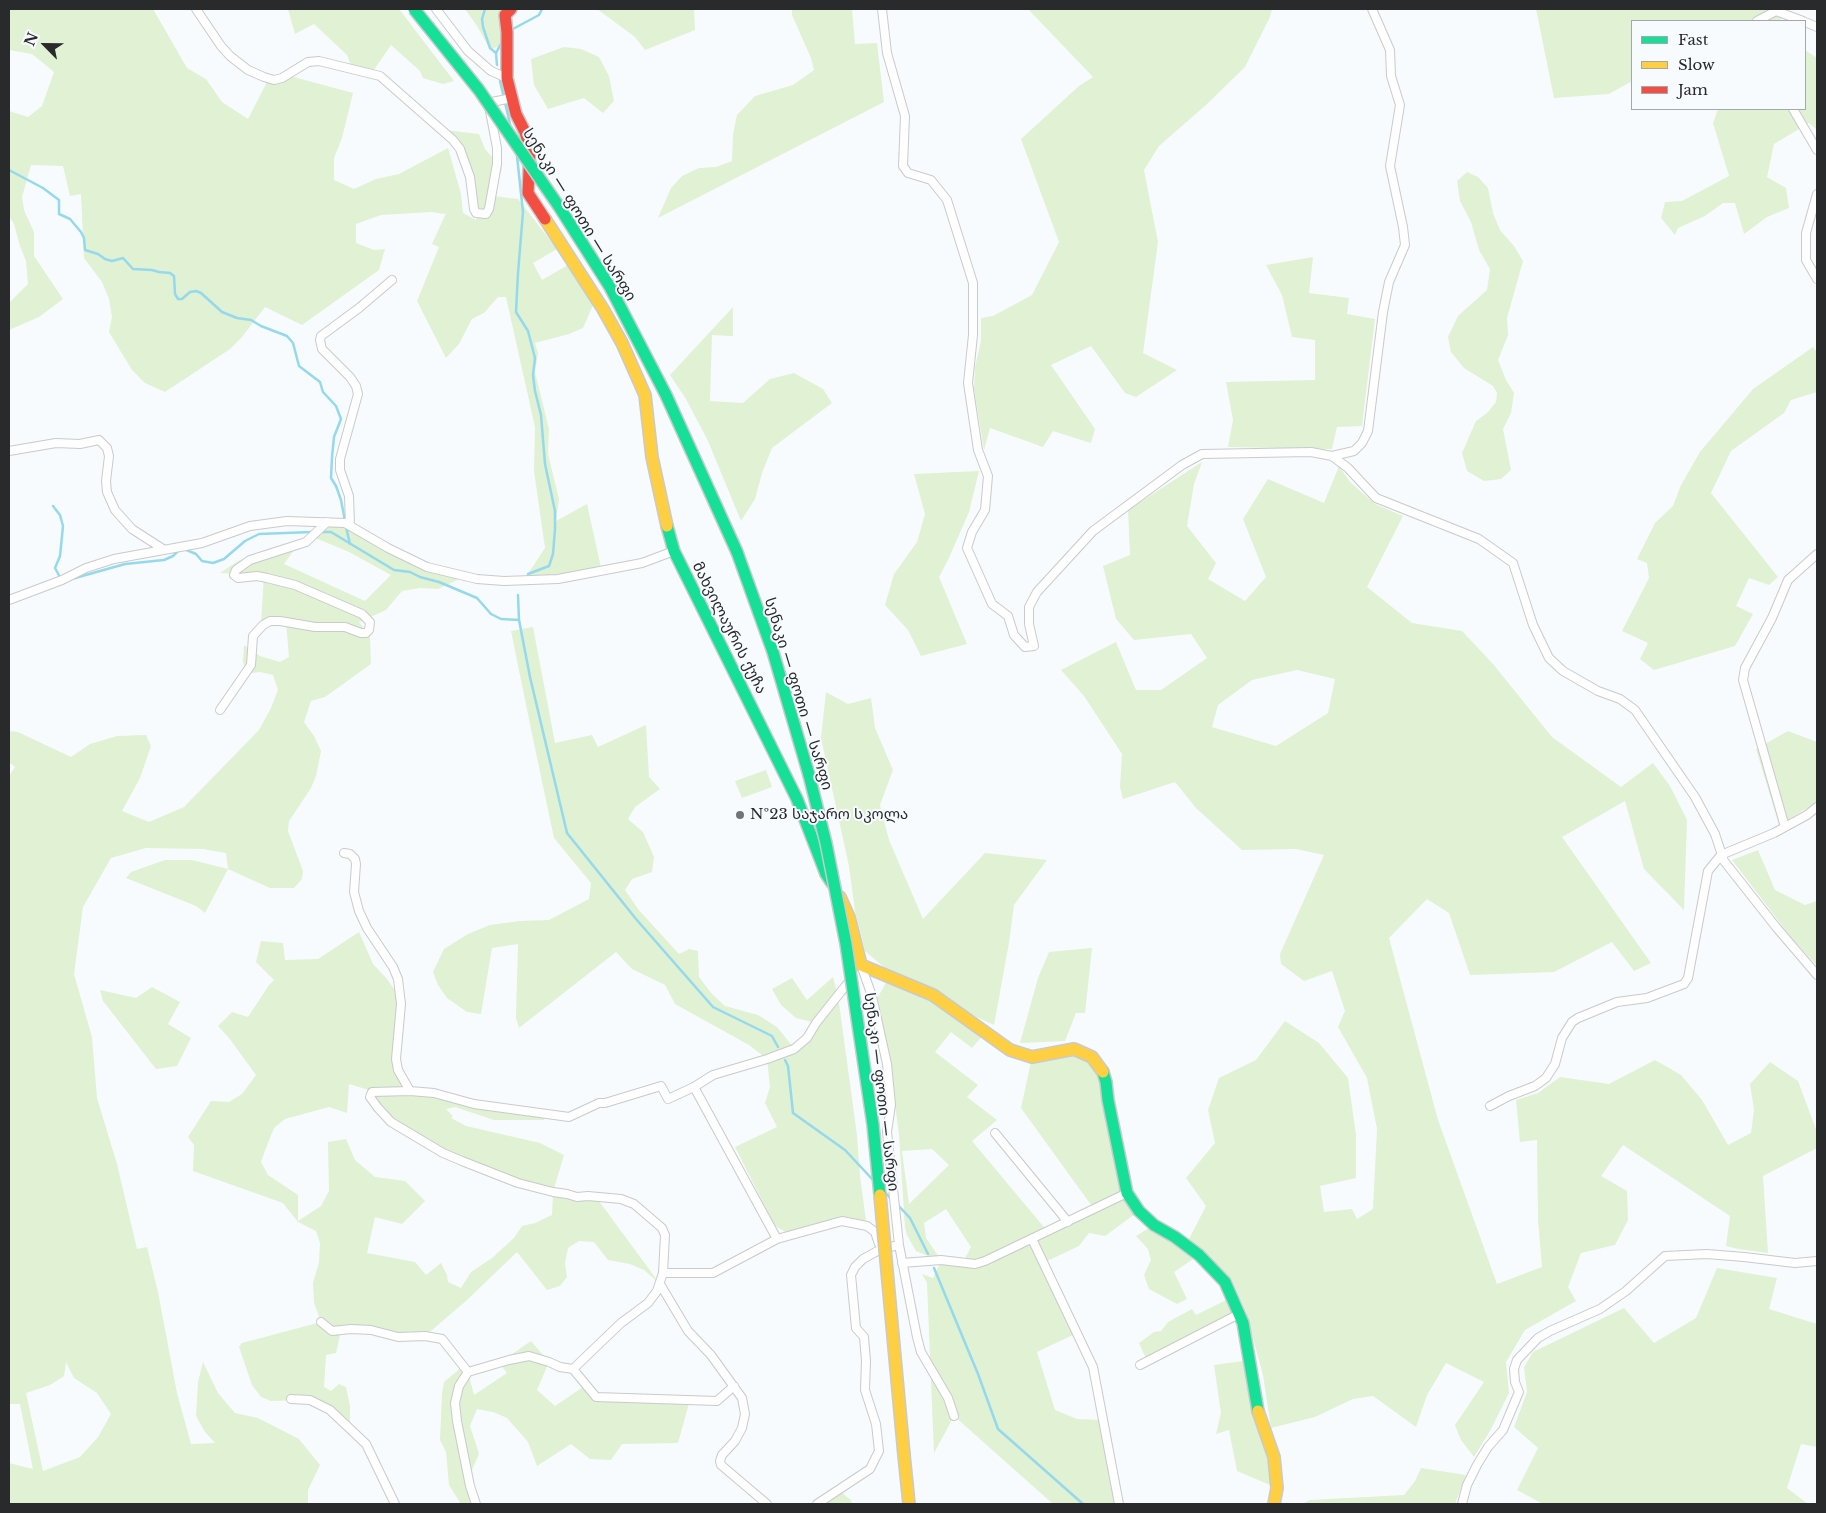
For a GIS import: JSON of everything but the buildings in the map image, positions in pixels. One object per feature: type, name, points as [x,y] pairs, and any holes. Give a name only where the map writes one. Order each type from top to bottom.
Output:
[{"type":"main road","name":"სენაკი — ფოთი — სარფი","points":[[414,9],[479,90],[560,208],[610,286],[666,396],[736,552],[773,652],[810,776],[826,843],[846,944],[873,1125],[910,1504]]},
{"type":"main road","name":"მახვილაურის ქუჩა","points":[[511,9],[505,15],[507,78],[509,98],[530,149],[528,193],[603,309],[622,343],[645,395],[652,457],[674,552],[797,799],[826,874],[839,893],[849,917],[861,965]]},
{"type":"main road","points":[[861,965],[933,995],[1010,1050],[1032,1057],[1074,1050],[1092,1057],[1101,1068],[1106,1082],[1127,1193],[1139,1211],[1154,1225],[1174,1236],[1199,1255],[1225,1282],[1244,1323],[1258,1411],[1274,1457],[1277,1488],[1274,1504]]},
{"type":"street","points":[[196,9],[230,56],[248,70],[264,77],[274,80],[282,78],[308,62],[319,61],[380,76],[453,140],[460,149],[470,177],[476,213],[486,214],[489,209],[497,164],[497,148],[489,106],[492,102],[509,98]]},
{"type":"street","points":[[436,9],[468,51],[491,71],[507,78]]},
{"type":"street","points":[[882,9],[888,53],[905,116],[903,166],[908,173],[931,180],[947,200],[973,283],[974,335],[968,383],[978,450],[988,476],[985,510],[972,532],[967,548],[992,604],[1008,616],[1014,635],[1025,647],[1034,646],[1029,624],[1028,607],[1037,592],[1093,531],[1182,465],[1202,454],[1311,452],[1332,456],[1354,451],[1362,443],[1368,431],[1383,312],[1390,282],[1405,245],[1390,166],[1400,105],[1390,76],[1390,50],[1372,9]]},
{"type":"street","points":[[1759,20],[1776,11],[1799,20]]},
{"type":"street","points":[[1794,110],[1817,150]]},
{"type":"street","points":[[1817,194],[1806,233],[1806,260],[1817,279]]},
{"type":"street","points":[[350,525],[349,496],[340,470],[340,459],[358,394],[356,386],[350,377],[322,349],[320,340],[324,334],[392,280]]},
{"type":"street","points":[[9,451],[56,443],[80,444],[98,440],[107,448],[110,456],[106,481],[107,492],[114,510],[132,529],[163,549]]},
{"type":"street","points":[[1332,456],[1348,468],[1376,498],[1479,539],[1513,563],[1533,626],[1549,658],[1563,671],[1598,691],[1620,699],[1635,710],[1696,797],[1715,834],[1724,861],[1817,975]]},
{"type":"street","points":[[9,600],[62,580],[86,568],[114,559],[202,543],[250,526],[287,521],[327,522],[350,525],[388,548],[426,567],[477,578],[504,581],[558,579],[642,563],[674,552]]},
{"type":"street","points":[[220,710],[251,665],[252,636],[270,621],[315,627],[345,627],[361,633],[366,633],[369,630],[370,622],[362,614],[295,585],[257,576],[238,578],[234,576],[236,570],[250,560],[306,542],[327,522]]},
{"type":"street","points":[[1785,827],[1743,680],[1745,668],[1772,618],[1788,580],[1817,554]]},
{"type":"street","points":[[1490,1106],[1535,1086],[1546,1078],[1555,1064],[1562,1038],[1572,1022],[1578,1018],[1617,1002],[1647,998],[1684,984],[1688,978],[1708,871],[1721,854],[1750,844],[1785,827],[1817,807]]},
{"type":"street","points":[[344,853],[350,854],[355,858],[354,892],[359,910],[367,928],[393,967],[398,979],[401,1004],[396,1059],[398,1070],[410,1091]]},
{"type":"street","points":[[573,1369],[621,1323],[648,1303],[657,1291],[663,1273],[665,1235],[662,1228],[634,1204],[621,1199],[588,1196],[577,1198],[518,1183],[443,1153],[391,1122],[370,1097],[372,1092],[410,1091],[434,1093],[496,1108],[569,1117],[599,1103],[605,1103],[661,1086],[668,1099],[694,1088],[713,1075],[767,1059],[794,1048],[807,1038],[816,1023],[861,965]]},
{"type":"street","points":[[861,965],[872,996],[887,1064],[891,1105],[886,1132],[902,1263],[921,1352],[948,1398],[954,1416]]},
{"type":"street","points":[[694,1088],[778,1239]]},
{"type":"street","points":[[995,1133],[1068,1222]]},
{"type":"street","points":[[902,1263],[941,1260],[975,1264],[985,1261],[1127,1193]]},
{"type":"street","points":[[663,1273],[713,1273],[778,1239],[842,1221],[867,1226],[875,1232],[881,1248]]},
{"type":"street","points":[[1032,1240],[1093,1366],[1119,1504]]},
{"type":"street","points":[[817,1504],[870,1469],[879,1451],[876,1424],[865,1390],[866,1361],[864,1337],[856,1328],[852,1275],[855,1267],[863,1259],[881,1248],[899,1244]]},
{"type":"street","points":[[1462,1504],[1467,1485],[1477,1465],[1488,1447],[1503,1430],[1519,1392],[1515,1382],[1514,1369],[1517,1360],[1538,1338],[1600,1309],[1632,1287],[1665,1256],[1707,1254],[1744,1256],[1795,1263],[1817,1261]]},
{"type":"street","points":[[660,1284],[688,1331],[711,1355],[742,1398],[745,1414],[742,1428],[735,1441],[722,1455],[721,1465],[767,1504]]},
{"type":"street","points":[[1140,1365],[1239,1314]]},
{"type":"street","points":[[322,1322],[332,1331],[351,1329],[371,1330],[398,1337],[425,1336],[442,1339],[468,1372]]},
{"type":"street","points":[[476,1504],[470,1486],[455,1403],[459,1386],[468,1372],[482,1366],[529,1356],[560,1367],[573,1369],[596,1397],[717,1401],[734,1386]]},
{"type":"street","points":[[291,1400],[310,1400],[330,1410],[366,1444],[395,1504]]},
{"type":"green space","points":[[9,9],[153,9],[187,68],[206,79],[222,102],[248,119],[267,82],[279,83],[290,76],[353,93],[342,138],[334,158],[334,180],[354,189],[376,179],[399,174],[448,148],[461,194],[463,213],[476,220],[478,212],[468,171],[455,144],[445,130],[479,134],[485,149],[502,168],[493,196],[518,199],[557,249],[533,263],[542,280],[568,265],[594,303],[583,328],[569,334],[535,343],[538,353],[535,372],[549,429],[548,454],[559,499],[556,521],[587,504],[602,572],[536,581],[528,574],[545,548],[534,471],[535,427],[506,297],[498,297],[484,313],[472,319],[459,344],[446,358],[417,301],[439,247],[432,244],[447,211],[445,214],[431,212],[381,215],[356,224],[356,243],[374,250],[385,249],[379,270],[302,325],[265,307],[242,337],[230,349],[165,392],[145,383],[132,370],[109,332],[112,317],[109,299],[102,282],[84,258],[81,194],[70,196],[63,166],[31,165],[22,197],[24,210],[34,232],[34,256],[63,299],[39,317],[9,330],[9,303],[28,284],[26,261],[14,224],[9,216],[9,111],[28,117],[42,106],[54,72],[32,54],[9,50]]},
{"type":"green space","points":[[288,9],[399,9],[454,81],[443,84],[423,78],[420,71],[391,45],[369,77],[353,71],[347,55],[314,24],[295,34]]},
{"type":"green space","points":[[465,9],[514,9],[507,11],[506,45],[490,49]]},
{"type":"green space","points":[[597,9],[694,9],[695,30],[645,50],[635,37]]},
{"type":"green space","points":[[792,9],[852,9],[855,44],[877,43],[884,102],[658,218],[671,188],[682,176],[699,168],[716,167],[732,161],[733,134],[737,115],[755,96],[793,85],[814,70],[811,58],[792,15]]},
{"type":"green space","points":[[1028,9],[1272,9],[1270,17],[1245,67],[1206,105],[1159,146],[1144,170],[1158,242],[1143,353],[1177,370],[1136,397],[1125,393],[1091,346],[1051,365],[1095,429],[1091,443],[1053,431],[1043,447],[990,428],[984,450],[974,389],[975,367],[981,341],[981,318],[993,316],[1032,295],[1059,242],[1021,139],[1079,86],[1093,77]]},
{"type":"green space","points":[[1536,9],[1789,9],[1780,20],[1631,20],[1631,82],[1609,94],[1554,98]]},
{"type":"green space","points":[[564,47],[581,49],[599,57],[609,76],[614,101],[603,113],[584,98],[548,109],[534,85],[531,59]]},
{"type":"green space","points":[[1806,51],[1817,58],[1817,130],[1809,123],[1774,144],[1767,177],[1786,188],[1789,208],[1767,217],[1744,234],[1735,203],[1723,203],[1705,216],[1678,228],[1675,235],[1661,218],[1665,202],[1682,201],[1729,176],[1713,123],[1718,110],[1806,110]]},
{"type":"green space","points":[[1467,172],[1478,177],[1488,188],[1493,213],[1500,230],[1514,246],[1523,261],[1507,318],[1508,335],[1498,360],[1506,380],[1514,393],[1511,413],[1503,429],[1511,470],[1501,479],[1484,481],[1467,471],[1462,453],[1476,421],[1488,412],[1496,402],[1497,393],[1493,386],[1464,368],[1451,352],[1448,337],[1458,316],[1487,290],[1490,269],[1479,250],[1471,222],[1460,201],[1457,181]]},
{"type":"green space","points":[[1313,257],[1309,293],[1349,298],[1347,314],[1375,319],[1362,426],[1337,427],[1332,449],[1228,447],[1233,420],[1226,382],[1315,380],[1315,340],[1292,337],[1282,295],[1266,265]]},
{"type":"green space","points":[[733,307],[733,336],[712,335],[710,401],[743,403],[770,379],[794,373],[823,389],[832,403],[772,448],[762,473],[755,499],[741,521],[708,441],[686,399],[670,375]]},
{"type":"green space","points":[[1813,347],[1817,352],[1817,392],[1791,400],[1784,413],[1731,451],[1711,493],[1778,577],[1769,585],[1749,578],[1736,606],[1753,614],[1735,646],[1654,670],[1640,659],[1648,643],[1622,631],[1649,578],[1647,563],[1637,559],[1655,523],[1673,506],[1681,485],[1700,452],[1753,389]]},
{"type":"green space","points":[[1202,462],[1194,484],[1187,526],[1216,563],[1208,579],[1245,601],[1266,577],[1243,519],[1268,479],[1324,503],[1339,466],[1350,482],[1375,504],[1403,516],[1367,587],[1412,623],[1462,631],[1493,664],[1552,737],[1621,787],[1653,763],[1670,786],[1687,820],[1684,910],[1644,869],[1625,801],[1562,837],[1651,963],[1634,971],[1612,942],[1554,972],[1470,975],[1449,913],[1427,899],[1389,938],[1438,1120],[1497,1284],[1542,1267],[1538,1220],[1537,1140],[1520,1142],[1516,1100],[1538,1093],[1560,1077],[1609,1084],[1655,1060],[1681,1075],[1702,1100],[1728,1145],[1751,1133],[1754,1110],[1750,1084],[1770,1062],[1798,1081],[1817,1132],[1817,1148],[1763,1176],[1768,1253],[1726,1246],[1730,1216],[1623,1145],[1601,1176],[1627,1191],[1628,1220],[1615,1245],[1581,1253],[1568,1287],[1576,1301],[1525,1330],[1506,1362],[1509,1393],[1490,1431],[1474,1457],[1461,1440],[1455,1425],[1484,1382],[1446,1363],[1427,1395],[1416,1427],[1373,1396],[1353,1399],[1315,1417],[1271,1428],[1263,1375],[1246,1312],[1232,1280],[1189,1239],[1206,1206],[1186,1178],[1215,1143],[1208,1110],[1219,1078],[1256,1060],[1285,1021],[1319,1043],[1348,1078],[1356,1135],[1356,1178],[1320,1186],[1324,1212],[1352,1209],[1357,1219],[1373,1209],[1377,1129],[1367,1078],[1338,1027],[1345,1011],[1332,971],[1304,981],[1281,964],[1280,954],[1324,855],[1296,849],[1242,850],[1196,808],[1175,782],[1123,799],[1120,787],[1122,754],[1084,696],[1061,670],[1116,642],[1136,690],[1161,690],[1207,658],[1191,634],[1134,640],[1116,619],[1103,566],[1130,555],[1128,510]],"holes":[[[1297,670],[1335,679],[1328,713],[1276,746],[1212,727],[1218,705],[1252,680]]]},
{"type":"green space","points":[[979,471],[969,512],[939,577],[967,644],[921,656],[908,630],[885,605],[894,574],[917,542],[925,514],[914,474]]},
{"type":"green space","points":[[329,522],[339,527],[355,527],[396,556],[461,578],[438,589],[420,588],[402,591],[386,610],[359,622],[370,637],[371,664],[325,697],[311,701],[304,722],[314,736],[321,751],[316,776],[311,788],[289,821],[288,831],[303,871],[302,879],[294,888],[270,888],[228,869],[226,853],[203,849],[146,848],[111,858],[83,907],[74,974],[92,1037],[97,1098],[117,1164],[137,1249],[147,1247],[158,1292],[177,1393],[191,1444],[215,1443],[205,1432],[196,1416],[198,1382],[203,1362],[218,1393],[235,1413],[258,1418],[299,1439],[320,1465],[308,1490],[308,1504],[9,1504],[9,1463],[33,1469],[20,1404],[9,1404],[9,776],[15,767],[9,762],[9,731],[18,732],[71,757],[90,744],[117,736],[146,735],[151,746],[140,778],[122,811],[149,822],[184,807],[259,730],[278,690],[273,675],[260,672],[246,674],[243,661],[244,645],[260,656],[280,662],[289,657],[286,622],[261,623],[264,575],[220,573],[238,561],[268,551],[297,546],[284,564],[365,601],[391,575],[349,552],[313,537]],"holes":[[[66,1362],[74,1378],[97,1393],[111,1414],[98,1437],[80,1457],[43,1471],[26,1393],[50,1385],[64,1376]]]},
{"type":"green space","points":[[533,627],[555,743],[592,735],[598,747],[646,725],[649,777],[660,789],[635,807],[628,819],[643,832],[654,857],[652,872],[632,879],[625,890],[638,909],[679,954],[689,949],[698,951],[699,977],[712,994],[725,1006],[758,1015],[777,1027],[794,1048],[816,1023],[796,1018],[781,1005],[772,989],[792,978],[807,1000],[833,977],[838,996],[857,1135],[866,1221],[842,1216],[789,1234],[775,1226],[735,1147],[777,1127],[765,1103],[770,1087],[767,1059],[749,1045],[675,1004],[665,985],[632,969],[616,952],[519,1028],[516,1018],[518,944],[492,948],[481,1014],[467,1012],[447,998],[438,985],[433,972],[444,949],[468,934],[490,925],[549,920],[589,899],[591,883],[554,838],[532,734],[511,631]]},
{"type":"green space","points":[[826,692],[848,704],[871,698],[875,728],[893,770],[880,805],[889,840],[923,919],[985,853],[1047,860],[1014,905],[994,1025],[972,1015],[936,989],[891,973],[865,951],[855,911],[849,866],[821,738]]},
{"type":"green space","points":[[1788,731],[1817,742],[1817,802],[1779,825],[1756,749]]},
{"type":"green space","points":[[766,770],[772,787],[742,798],[735,781]]},
{"type":"green space","points":[[1758,850],[1775,890],[1805,905],[1817,901],[1817,966],[1790,936],[1732,860]]},
{"type":"green space","points":[[165,860],[192,860],[228,869],[205,913],[196,906],[126,878],[131,872]]},
{"type":"green space","points":[[359,932],[373,964],[399,996],[394,1053],[410,1091],[545,1113],[544,1120],[494,1120],[455,1107],[446,1109],[453,1116],[451,1118],[466,1126],[540,1143],[564,1155],[553,1192],[596,1197],[660,1284],[644,1270],[630,1264],[608,1260],[594,1242],[579,1241],[568,1248],[565,1263],[567,1277],[560,1286],[547,1290],[517,1252],[467,1300],[425,1336],[398,1337],[371,1330],[341,1331],[336,1353],[326,1355],[324,1387],[331,1391],[339,1384],[346,1387],[350,1406],[350,1428],[310,1400],[271,1401],[261,1397],[252,1385],[239,1347],[242,1343],[321,1322],[314,1303],[313,1283],[319,1262],[320,1243],[316,1231],[298,1222],[283,1203],[193,1171],[194,1145],[188,1137],[211,1101],[229,1102],[242,1094],[256,1075],[218,1026],[232,1012],[248,1017],[274,980],[256,962],[261,941],[283,943],[285,960],[318,959]],"holes":[[[349,1084],[372,1091],[378,1108],[405,1131],[478,1166],[553,1192],[552,1215],[535,1223],[522,1226],[514,1238],[492,1258],[471,1272],[461,1288],[448,1282],[441,1263],[426,1275],[415,1262],[367,1253],[375,1217],[402,1224],[425,1201],[405,1181],[375,1177],[355,1160],[346,1139],[328,1142],[329,1191],[321,1206],[298,1221],[298,1195],[268,1175],[261,1162],[274,1128],[285,1119],[329,1107],[347,1113]]]},
{"type":"green space","points":[[1092,948],[1085,1013],[1076,1013],[1065,1041],[1020,1043],[1038,978],[1049,952]]},
{"type":"green space","points":[[889,977],[933,995],[985,1033],[972,1048],[951,1032],[935,1052],[978,1085],[967,1097],[997,1120],[972,1141],[1048,1232],[1094,1209],[1021,1108],[1032,1057],[1074,1049],[1101,1068],[1119,1155],[1139,1211],[1105,1236],[1089,1233],[1079,1246],[1043,1263],[1077,1333],[1037,1352],[1055,1410],[1077,1419],[1103,1420],[1119,1504],[1053,1504],[954,1416],[934,1453],[927,1283],[922,1274],[933,1278],[941,1261],[916,1251],[907,1235],[905,1227],[899,1135],[890,1066],[877,999]],"holes":[[[932,1149],[949,1165],[909,1204],[902,1151]],[[946,1209],[971,1247],[963,1262],[941,1260],[926,1238],[924,1223]]]},
{"type":"green space","points":[[152,987],[180,1002],[168,1024],[191,1038],[177,1066],[156,1069],[103,1001],[100,990],[136,998]]},
{"type":"green space","points":[[1154,1225],[1199,1255],[1174,1272],[1187,1299],[1177,1304],[1149,1289],[1144,1275],[1151,1260],[1148,1249],[1136,1236]]},
{"type":"green space","points":[[1717,1268],[1777,1278],[1769,1309],[1817,1324],[1817,1447],[1801,1444],[1787,1488],[1808,1504],[1543,1504],[1517,1490],[1538,1448],[1514,1427],[1527,1392],[1524,1367],[1533,1352],[1624,1308],[1654,1343],[1696,1318]]},
{"type":"green space","points":[[1232,1297],[1239,1314],[1147,1361],[1139,1343],[1154,1332],[1161,1331],[1168,1322],[1192,1309],[1196,1315]]},
{"type":"green space","points":[[531,1341],[549,1362],[537,1390],[555,1406],[586,1385],[596,1397],[690,1400],[678,1443],[622,1444],[611,1460],[590,1459],[571,1444],[537,1466],[528,1442],[507,1418],[493,1412],[477,1409],[470,1426],[479,1454],[469,1477],[476,1504],[461,1504],[449,1485],[446,1452],[440,1440],[444,1382],[463,1366],[468,1372],[474,1395],[507,1373],[499,1363]]},
{"type":"green space","points":[[1250,1360],[1277,1488],[1237,1471],[1229,1430],[1216,1434],[1221,1413],[1214,1365]]},
{"type":"green space","points":[[1421,1468],[1466,1475],[1455,1504],[1302,1504],[1310,1500],[1404,1495],[1415,1481]]},
{"type":"green space","points":[[842,1493],[851,1500],[852,1504],[824,1504]]},
{"type":"waterway","points":[[485,9],[482,19],[483,27],[490,48],[496,53]]},
{"type":"waterway","points":[[511,30],[539,15],[542,9]]},
{"type":"waterway","points":[[497,65],[496,53],[502,42]]},
{"type":"waterway","points":[[500,81],[510,124]]},
{"type":"waterway","points":[[517,156],[523,212],[516,312],[528,331],[535,358],[533,375],[535,391],[541,415],[545,464],[555,511],[553,554],[549,566],[528,574]]},
{"type":"waterway","points":[[9,170],[43,188],[59,200],[59,214],[70,219],[81,232],[84,238],[85,250],[112,261],[123,258],[133,269],[170,273],[174,276],[175,294],[178,299],[182,299],[190,292],[196,291],[201,293],[222,312],[237,318],[251,320],[287,336],[293,343],[299,366],[320,382],[323,392],[336,406],[341,419],[334,437],[331,478],[341,500],[345,521]]},
{"type":"waterway","points":[[53,506],[60,515],[63,526],[60,556],[55,568],[61,579]]},
{"type":"waterway","points":[[346,527],[350,544]]},
{"type":"waterway","points":[[184,549],[196,554],[202,561],[213,563],[224,559],[245,541],[259,534],[312,532]]},
{"type":"waterway","points":[[320,532],[331,532],[394,570],[410,572],[477,598],[491,614],[501,619],[519,620]]},
{"type":"waterway","points":[[68,580],[125,564],[164,560],[173,556],[179,550]]},
{"type":"waterway","points":[[518,595],[519,620],[530,677],[567,833],[636,919],[713,1007],[772,1036],[778,1047]]},
{"type":"waterway","points":[[785,1060],[788,1066],[793,1113],[845,1150],[873,1180]]},
{"type":"waterway","points":[[884,1191],[892,1200]]},
{"type":"waterway","points":[[896,1203],[910,1218],[928,1254]]},
{"type":"waterway","points":[[934,1268],[978,1374],[998,1429],[1083,1504]]},
{"type":"traffic: fast","points":[[414,9],[479,90],[560,208],[610,287],[666,395],[737,552]]},
{"type":"traffic: fast","points":[[667,526],[674,551],[797,799],[826,874],[832,883]]},
{"type":"traffic: fast","points":[[737,552],[773,652],[809,775]]},
{"type":"traffic: fast","points":[[809,775],[826,843],[846,944],[873,1125],[880,1195]]},
{"type":"traffic: fast","points":[[1103,1072],[1127,1193],[1139,1211],[1154,1225],[1175,1237],[1199,1255],[1225,1282],[1243,1323],[1258,1411]]},
{"type":"traffic: slow","points":[[545,219],[603,309],[622,343],[645,395],[652,457],[667,526]]},
{"type":"traffic: slow","points":[[840,897],[849,917],[861,965],[933,995],[1010,1050],[1032,1057],[1074,1049],[1092,1057],[1103,1072]]},
{"type":"traffic: slow","points":[[880,1195],[904,1455]]},
{"type":"traffic: slow","points":[[1258,1411],[1274,1457],[1277,1488],[1274,1504]]},
{"type":"traffic: slow","points":[[904,1455],[909,1504]]},
{"type":"traffic: jam","points":[[511,9],[505,15],[507,78],[516,114],[525,132],[530,149],[528,193],[545,219]]},
{"type":"place","name":"№23 საჯარო სკოლა","points":[[740,815]]}]
